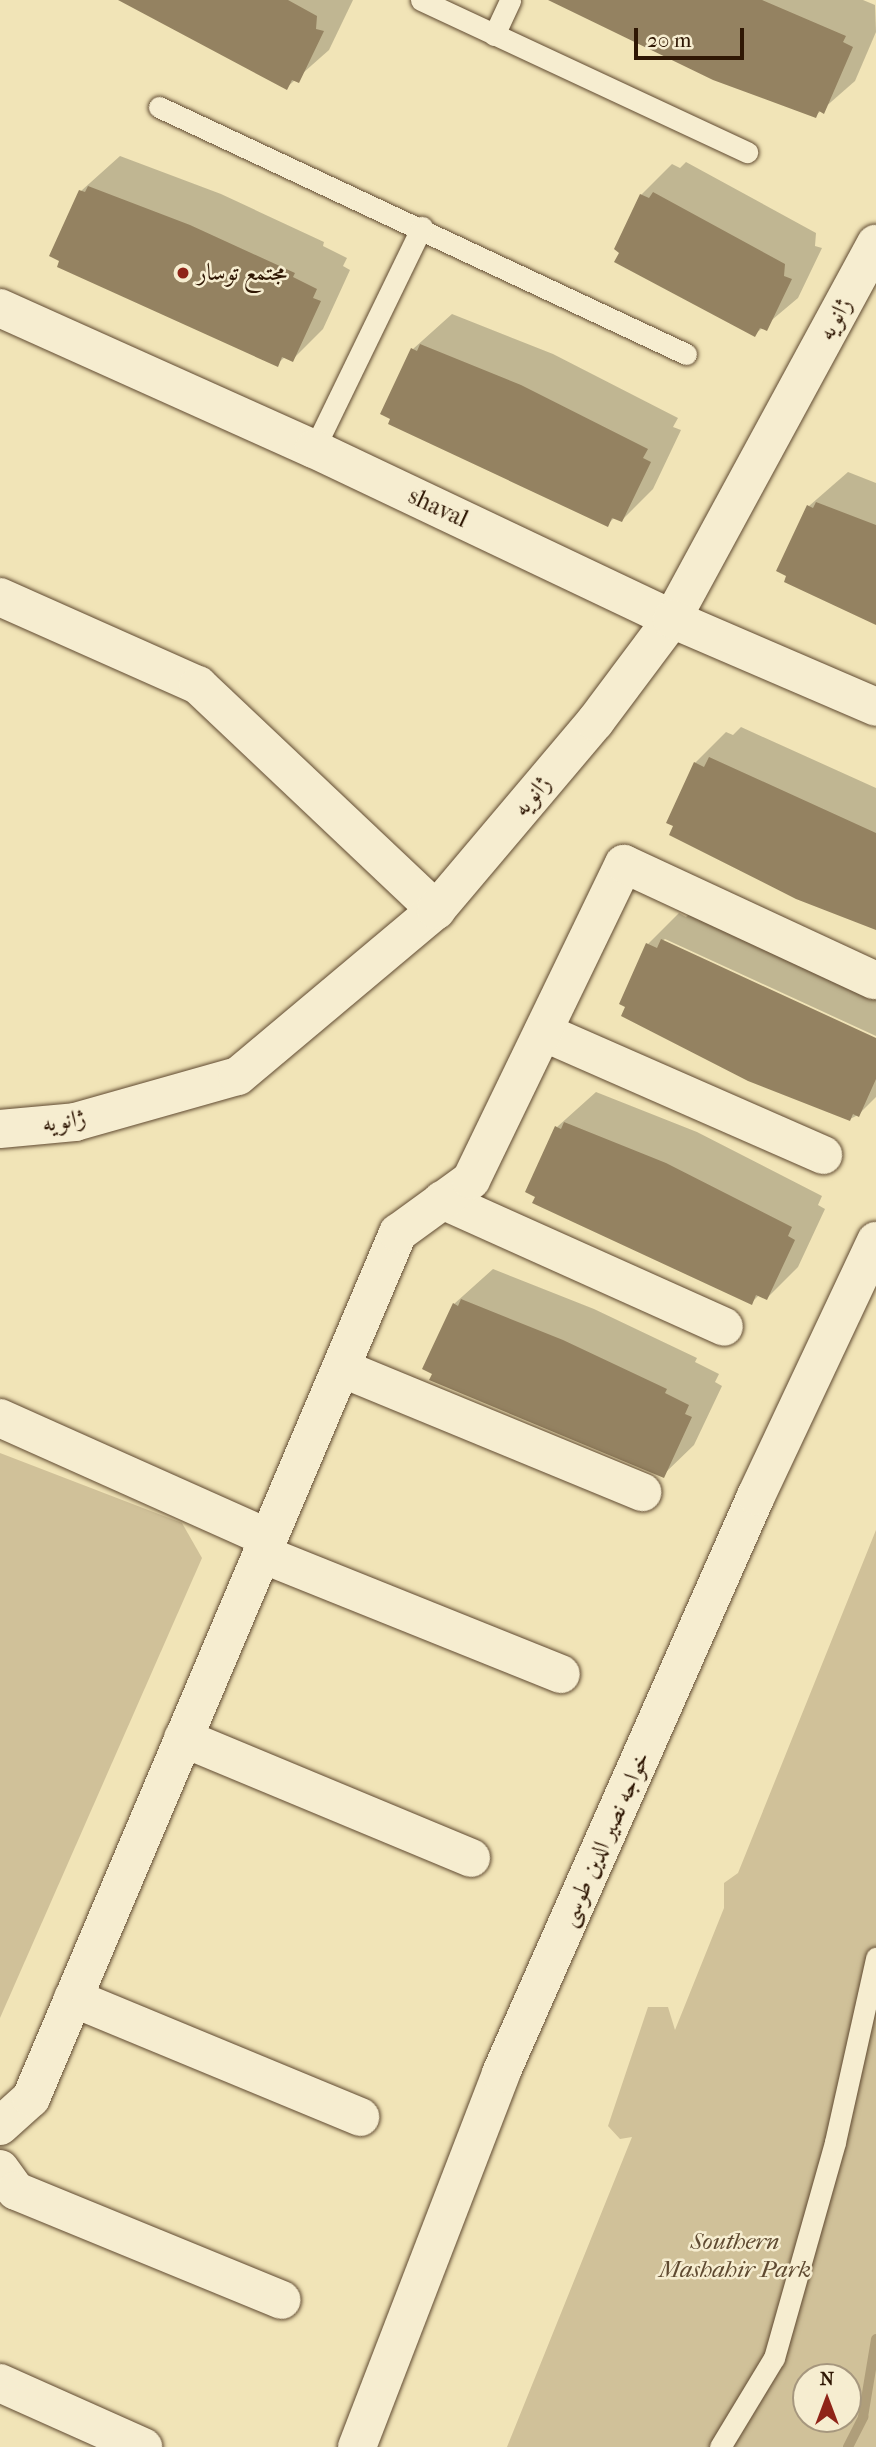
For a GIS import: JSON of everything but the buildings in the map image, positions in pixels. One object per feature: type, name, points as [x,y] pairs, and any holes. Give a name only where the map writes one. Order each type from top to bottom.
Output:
[{"type":"street","name":"ژانویه","points":[[0,1129],[75,1122],[238,1076],[436,911],[595,722],[672,619],[876,244]]},
{"type":"street","name":"shaval","points":[[0,307],[314,449],[672,619],[876,707]]},
{"type":"street","points":[[0,597],[198,685],[436,911]]},
{"type":"street","points":[[0,2126],[30,2098],[398,1233],[471,1180],[624,864],[874,980]]},
{"type":"street","points":[[543,1032],[823,1155]]},
{"type":"street","points":[[442,1200],[724,1327]]},
{"type":"street","name":"خواجه نصیر الدین طوسی","points":[[357,2447],[501,2073],[755,1496],[876,1241]]},
{"type":"street","points":[[341,1368],[642,1492]]},
{"type":"street","points":[[0,1418],[265,1546],[561,1674]]},
{"type":"street","points":[[183,1738],[471,1858]]},
{"type":"street","points":[[73,1998],[360,2116]]},
{"type":"street","points":[[0,2169],[16,2192],[282,2300]]},
{"type":"street","points":[[0,2383],[143,2447]]},
{"type":"lane","points":[[421,0],[747,152]]},
{"type":"lane","points":[[494,34],[510,0]]},
{"type":"lane","points":[[159,107],[422,227],[686,354]]},
{"type":"lane","points":[[314,449],[422,227]]},
{"type":"lane","points":[[720,2447],[775,2358],[835,2142],[876,1958]]},
{"type":"green space","points":[[0,1453],[182,1523],[202,1558],[0,2018]]},
{"type":"green space","name":"Southern Mashahir Park","points":[[876,1530],[876,2447],[507,2447],[632,2137],[620,2139],[608,2126],[648,2007],[668,2007],[675,2030],[724,1908],[724,1883],[738,1873]]},
{"type":"waterway","points":[[848,2447],[863,2417],[876,2339]]},
{"type":"place","name":"مجتمع توسار","points":[[183,273]]}]
